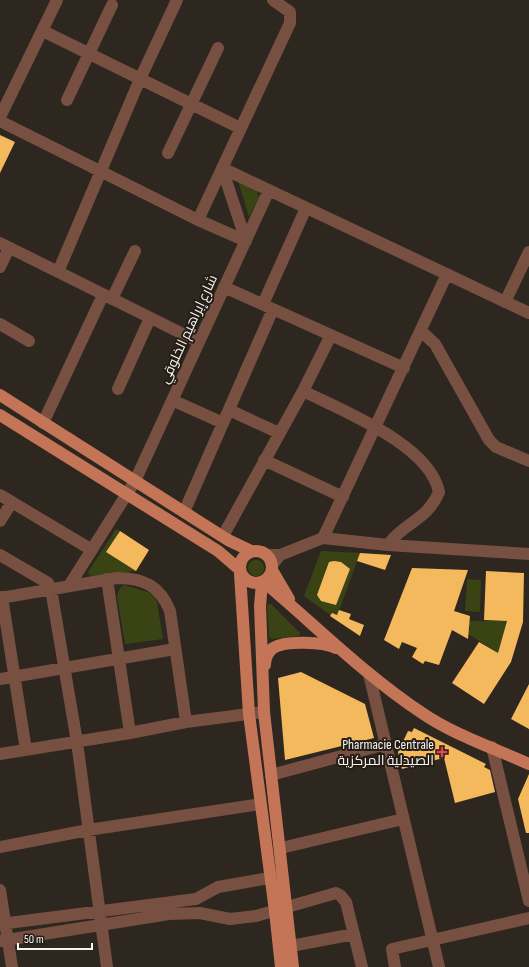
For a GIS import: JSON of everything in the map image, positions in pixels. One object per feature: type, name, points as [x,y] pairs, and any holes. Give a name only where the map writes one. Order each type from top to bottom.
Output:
[{"type":"main road","points":[[0,395],[222,536],[251,551],[257,551],[270,563],[295,608]]},
{"type":"main road","points":[[0,415],[218,551],[240,571],[247,582],[257,584],[263,582],[270,575],[270,563]]},
{"type":"main road","points":[[251,551],[244,556],[240,571],[250,714],[281,967]]},
{"type":"main road","points":[[263,582],[295,608],[369,674],[422,714],[440,724],[529,764]]},
{"type":"main road","points":[[263,582],[260,606],[264,712],[281,848],[293,967]]},
{"type":"main road","points":[[263,686],[265,659],[268,654],[278,646],[326,644],[344,653]]},
{"type":"street","points":[[0,117],[57,0]]},
{"type":"street","points":[[58,272],[140,79],[178,0]]},
{"type":"street","points":[[198,220],[290,23],[290,12],[272,0]]},
{"type":"street","points":[[67,100],[112,5]]},
{"type":"street","points":[[43,31],[89,52],[191,105],[240,128]]},
{"type":"street","points":[[168,154],[218,48]]},
{"type":"street","points":[[0,121],[198,220],[246,241]]},
{"type":"street","points":[[222,168],[529,313]]},
{"type":"street","points":[[222,168],[246,241]]},
{"type":"street","name":"شارع إبراهيم الخلوقي","points":[[69,586],[127,495],[269,190]]},
{"type":"street","points":[[184,512],[229,410],[306,208]]},
{"type":"street","points":[[0,267],[5,246],[199,342]]},
{"type":"street","points":[[43,423],[108,297],[135,251]]},
{"type":"street","points":[[505,302],[529,252]]},
{"type":"street","points":[[323,538],[422,331],[447,274]]},
{"type":"street","points":[[224,286],[404,368]]},
{"type":"street","points":[[118,389],[150,318]]},
{"type":"street","points":[[0,324],[29,341]]},
{"type":"street","points":[[422,331],[435,344],[489,440],[496,447],[529,461]]},
{"type":"street","points":[[222,536],[303,391],[331,335]]},
{"type":"street","points":[[303,391],[376,428],[405,445],[431,474],[437,484],[439,492],[427,513],[395,535],[388,545]]},
{"type":"street","points":[[172,400],[223,423]]},
{"type":"street","points":[[229,410],[280,433]]},
{"type":"street","points":[[264,460],[343,497]]},
{"type":"street","points":[[0,495],[92,550]]},
{"type":"street","points":[[0,521],[12,502]]},
{"type":"street","points":[[270,563],[280,555],[323,538],[388,545],[529,554]]},
{"type":"street","points":[[0,555],[48,583],[51,589],[77,742],[107,967]]},
{"type":"street","points":[[26,750],[16,676],[1,597],[107,580],[130,578],[143,582],[160,592],[165,598],[170,611],[186,722]]},
{"type":"street","points":[[107,580],[130,733]]},
{"type":"street","points":[[0,679],[175,649]]},
{"type":"street","points":[[369,674],[439,967]]},
{"type":"street","points":[[0,754],[130,733],[186,722],[264,712]]},
{"type":"street","points":[[271,774],[386,744]]},
{"type":"street","points":[[492,747],[529,901]]},
{"type":"street","points":[[0,847],[88,830],[261,804]]},
{"type":"street","points":[[281,848],[403,819]]},
{"type":"street","points":[[4,940],[100,918],[196,899],[218,887],[270,877],[284,876]]},
{"type":"street","points":[[0,890],[4,940],[12,967]]},
{"type":"street","points":[[205,893],[207,914]]},
{"type":"street","points":[[2,924],[192,912],[230,919],[256,916],[332,893],[340,895],[346,902],[362,967]]},
{"type":"street","points":[[395,967],[392,949],[529,918]]},
{"type":"street","points":[[291,946],[354,934]]},
{"type":"green space","points":[[238,181],[256,189],[259,197],[249,217]]},
{"type":"green space","points":[[116,529],[120,531],[107,552],[136,571],[90,576],[88,572]]},
{"type":"green space","points":[[321,551],[360,553],[336,619],[304,596]]},
{"type":"green space","points":[[256,560],[262,562],[264,568],[262,574],[256,576],[250,574],[248,568],[250,562]]},
{"type":"green space","points":[[467,579],[481,580],[480,612],[465,611]]},
{"type":"green space","points":[[124,585],[148,592],[154,596],[157,602],[163,639],[125,644],[117,596],[120,588]]},
{"type":"green space","points":[[271,604],[300,633],[299,636],[272,639],[269,637],[267,605]]},
{"type":"green space","points":[[468,621],[507,621],[498,653],[467,633],[470,628]]},
{"type":"building","points":[[0,135],[15,142],[0,173]]},
{"type":"building","points":[[120,531],[149,550],[136,571],[106,552]]},
{"type":"building","points":[[360,553],[391,555],[385,570],[357,561]]},
{"type":"building","points":[[329,562],[341,562],[350,569],[336,605],[321,601],[317,595]]},
{"type":"building","points":[[412,568],[468,570],[454,611],[470,616],[468,639],[452,630],[439,665],[425,661],[423,664],[412,657],[417,648],[402,642],[399,649],[384,640]]},
{"type":"building","points":[[486,571],[524,573],[523,622],[511,662],[484,704],[452,683],[479,642],[498,653],[507,621],[484,620]]},
{"type":"building","points":[[339,610],[351,614],[349,619],[364,625],[360,636],[330,616],[332,613],[337,615]]},
{"type":"building","points":[[301,672],[365,704],[374,738],[285,760],[278,678]]},
{"type":"building","points":[[529,684],[529,729],[511,719]]},
{"type":"building","points":[[414,728],[486,764],[484,767],[490,770],[495,792],[455,803],[444,758],[427,762],[426,757],[408,762],[409,767],[402,769],[398,752],[408,731],[412,732]]},
{"type":"building","points":[[529,774],[529,833],[526,833],[518,799]]},
{"type":"place","name":"Pharmacie Centrale الصيدلية المركزية","points":[[442,752]]}]
